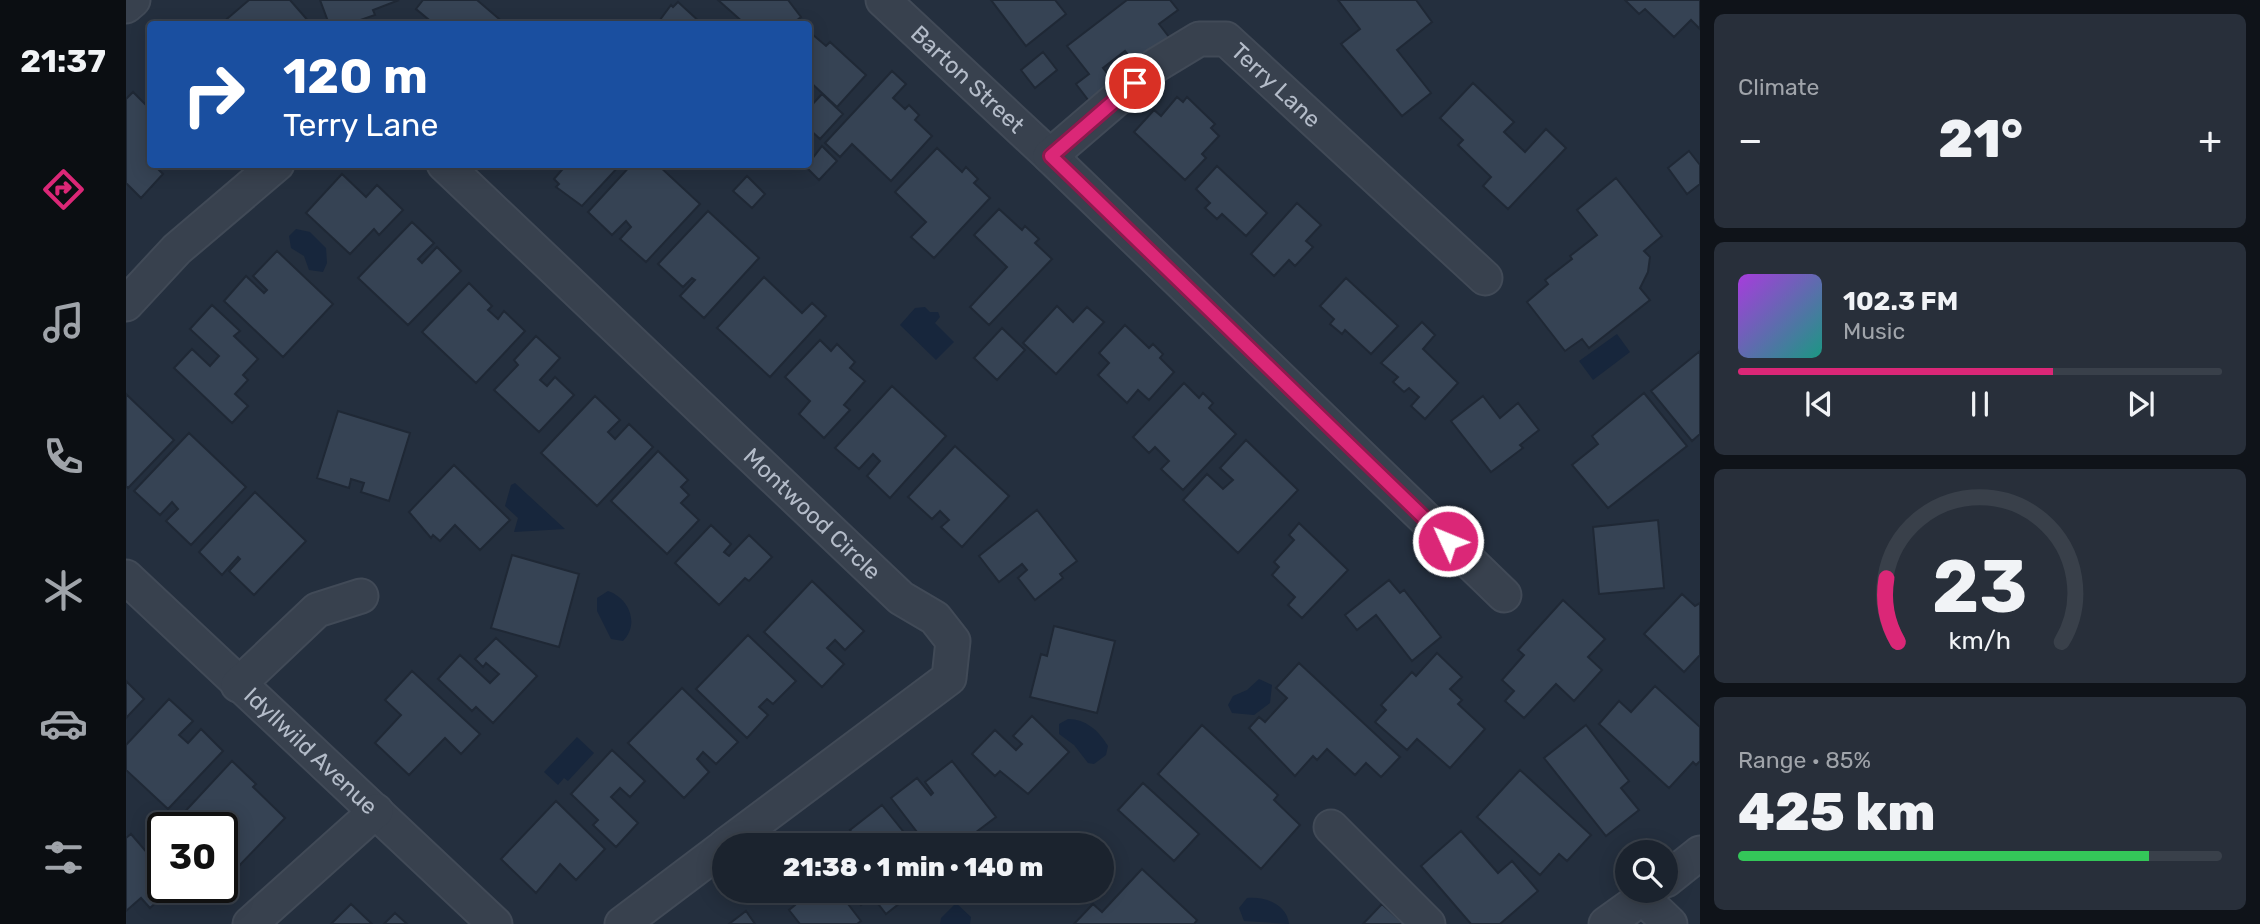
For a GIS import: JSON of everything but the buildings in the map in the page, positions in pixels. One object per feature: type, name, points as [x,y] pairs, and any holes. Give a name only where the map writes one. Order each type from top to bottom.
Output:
[{"type":"street","name":"Barton Street","points":[[883,0],[1051,156],[1504,595]]},
{"type":"street","name":"Terry Lane","points":[[1051,156],[1156,65],[1199,39],[1226,39],[1485,278]]},
{"type":"street","points":[[126,304],[177,249],[272,168]]},
{"type":"street","name":"Montwood Circle","points":[[448,168],[901,598],[936,618],[953,641],[949,678],[742,833]]},
{"type":"street","name":"Idyllwild Avenue","points":[[126,577],[495,924]]},
{"type":"street","points":[[238,685],[317,610],[361,596]]},
{"type":"street","points":[[250,924],[376,811]]},
{"type":"street","points":[[1331,827],[1428,924]]},
{"type":"street","points":[[1678,870],[1700,853]]},
{"type":"street","name":"Montwood Circle","points":[[622,924],[712,856]]},
{"type":"street","points":[[1606,924],[1635,903]]},
{"type":"street","points":[[1660,903],[1670,924]]},
{"type":"water","points":[[296,229],[310,232],[326,248],[327,263],[323,272],[309,270],[304,256],[291,248],[289,236]]},
{"type":"water","points":[[925,307],[930,312],[938,312],[940,317],[935,323],[954,342],[936,360],[900,325],[915,308]]},
{"type":"water","points":[[1617,334],[1630,352],[1593,380],[1579,361]]},
{"type":"water","points":[[515,483],[565,529],[514,532],[518,518],[505,506],[511,485]]},
{"type":"water","points":[[608,591],[622,599],[630,612],[631,627],[623,641],[611,639],[597,611],[597,598]]},
{"type":"water","points":[[1259,679],[1272,685],[1270,703],[1254,715],[1232,713],[1228,705],[1233,696],[1247,690]]},
{"type":"water","points":[[1068,719],[1081,721],[1096,731],[1108,746],[1106,755],[1094,764],[1088,763],[1074,745],[1059,734],[1059,724]]},
{"type":"water","points":[[577,737],[594,753],[568,781],[564,778],[558,785],[544,772]]},
{"type":"water","points":[[1247,898],[1260,898],[1279,906],[1289,924],[1244,921],[1239,908]]},
{"type":"water","points":[[956,903],[971,917],[970,924],[940,924],[941,918]]},
{"type":"route","points":[[1135,83],[1051,156],[1448,541]]}]
